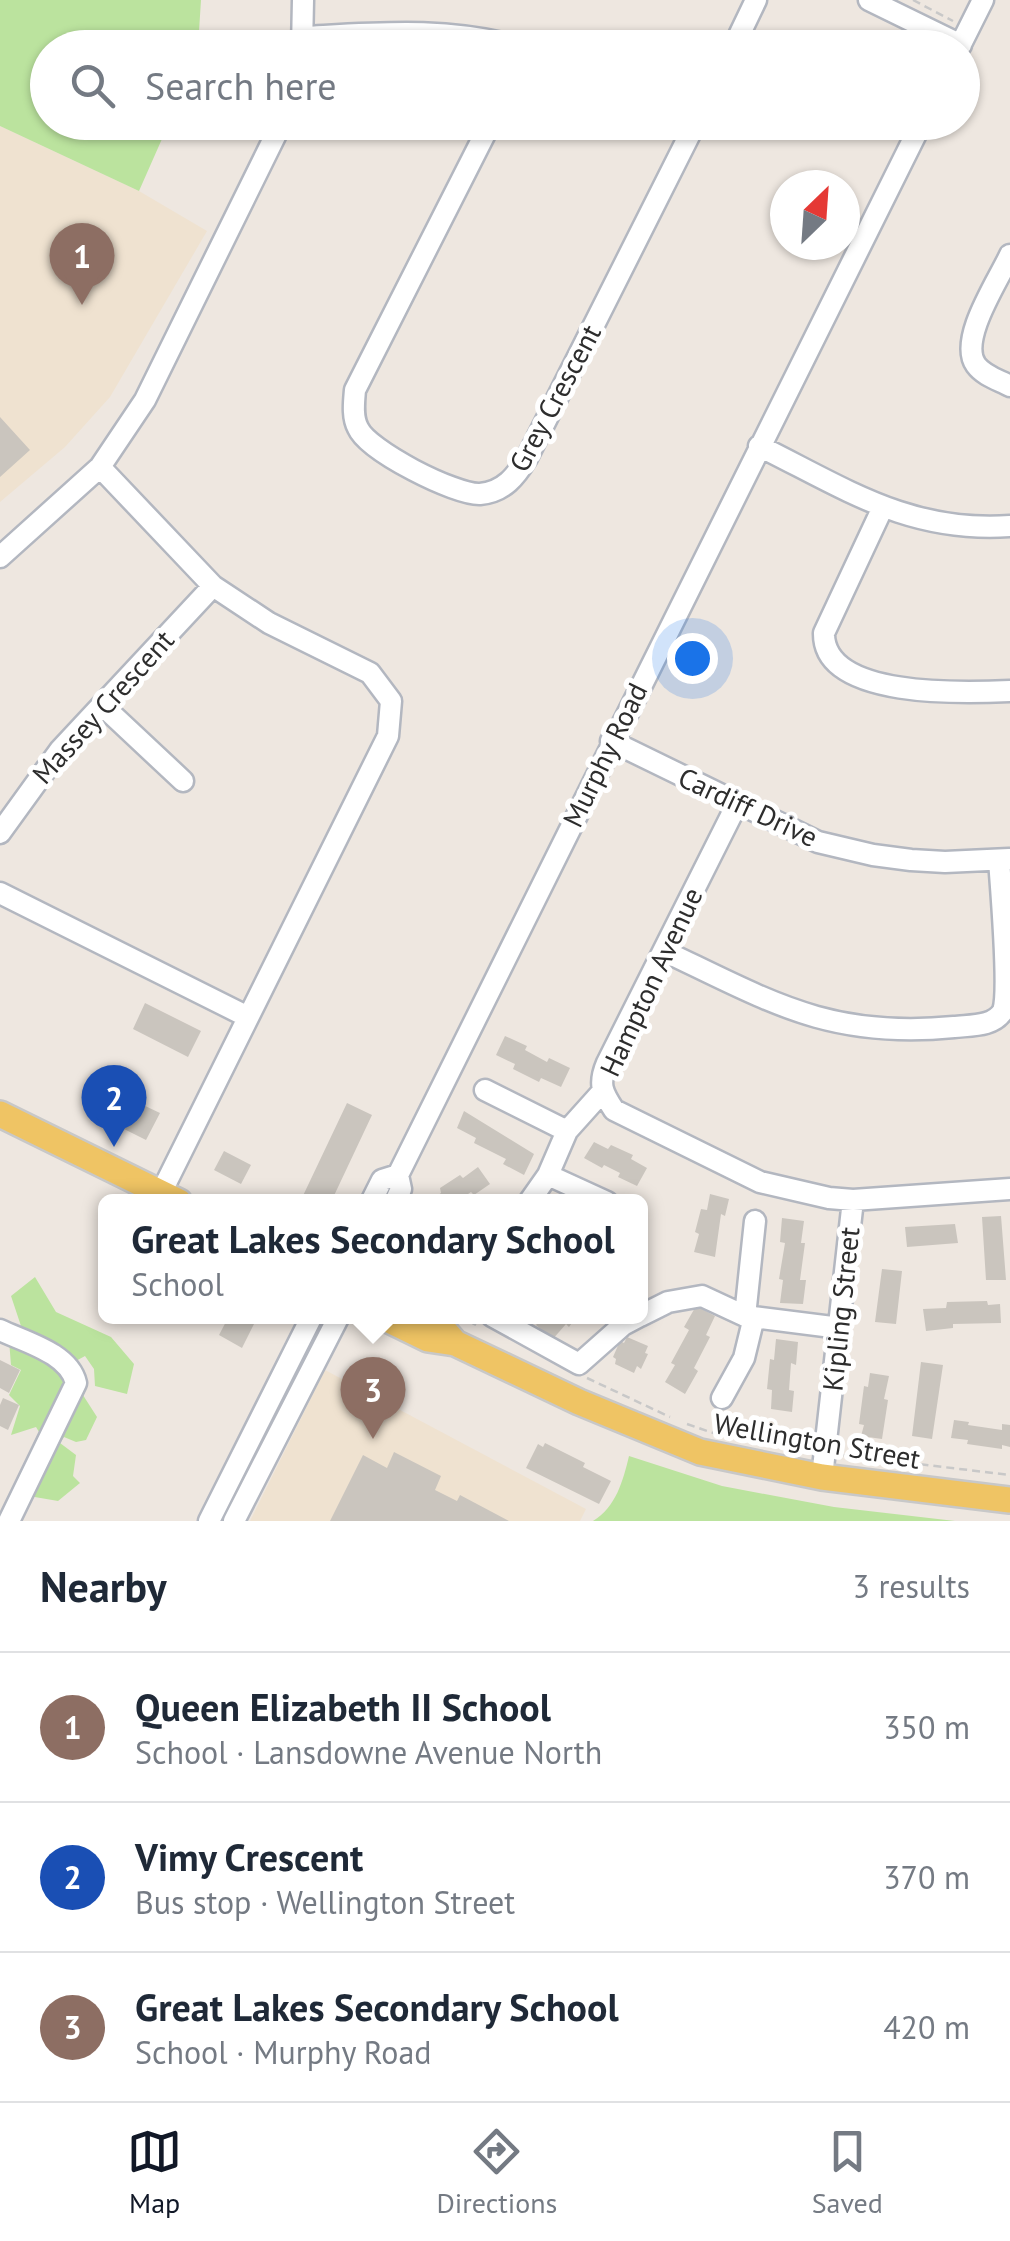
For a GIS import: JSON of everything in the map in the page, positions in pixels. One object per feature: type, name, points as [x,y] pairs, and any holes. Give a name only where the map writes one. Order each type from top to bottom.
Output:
[{"type":"main road","points":[[0,1114],[164,1194]]},
{"type":"main road","name":"Wellington Street","points":[[397,1324],[428,1339],[455,1343],[579,1402],[700,1452],[824,1466],[1010,1500]]},
{"type":"main road","name":"Wellington Street","points":[[439,1324],[455,1343]]},
{"type":"street","points":[[303,0],[303,30]]},
{"type":"street","points":[[741,30],[756,0]]},
{"type":"street","points":[[869,0],[928,30]]},
{"type":"street","points":[[968,30],[983,0]]},
{"type":"street","points":[[0,557],[100,466],[145,400],[273,140]]},
{"type":"street","name":"Grey Crescent","points":[[481,140],[355,390],[354,409],[356,426],[377,450],[462,492],[480,494],[513,480],[528,458],[682,140]]},
{"type":"street","name":"Murphy Road","points":[[398,1194],[398,1175],[913,140]]},
{"type":"street","points":[[1010,256],[972,334],[970,349],[974,363],[984,373],[1010,386]]},
{"type":"street","points":[[759,446],[908,517],[958,528],[1010,526]]},
{"type":"street","points":[[100,466],[213,586],[253,614],[370,673],[391,701],[388,736],[248,1017],[171,1194]]},
{"type":"street","points":[[883,508],[824,634],[829,658],[857,675],[908,688],[964,694],[1010,690]]},
{"type":"street","name":"Massey Crescent","points":[[0,834],[41,774],[213,586]]},
{"type":"street","points":[[103,706],[183,781]]},
{"type":"street","name":"Cardiff Drive","points":[[612,740],[818,842],[873,856],[945,862],[1004,859]]},
{"type":"street","name":"Hampton Avenue","points":[[737,804],[600,1080],[602,1092],[614,1110],[760,1182],[853,1200],[1010,1189]]},
{"type":"street","points":[[664,951],[779,1005],[827,1022],[875,1030],[910,1030],[994,1021],[1002,1014],[1008,989],[1004,859]]},
{"type":"street","points":[[0,893],[248,1017]]},
{"type":"street","points":[[485,1090],[568,1131]]},
{"type":"street","points":[[535,1194],[568,1131],[602,1092]]},
{"type":"street","name":"Murphy Road","points":[[375,1194],[382,1180],[398,1175]]},
{"type":"street","points":[[548,1175],[590,1194]]},
{"type":"street","name":"Kipling Street","points":[[824,1466],[853,1200]]},
{"type":"street","points":[[722,1398],[744,1358],[755,1221]]},
{"type":"street","points":[[648,1312],[668,1302],[702,1296],[750,1316],[840,1328]]},
{"type":"street","points":[[209,1521],[308,1324]]},
{"type":"street","points":[[234,1521],[335,1324]]},
{"type":"street","points":[[492,1324],[579,1364],[625,1324]]},
{"type":"street","points":[[0,1330],[62,1360],[73,1370],[76,1382],[8,1521]]},
{"type":"path","points":[[912,0],[950,18]]},
{"type":"path","points":[[580,1376],[682,1423],[726,1437]]},
{"type":"path","points":[[824,1466],[1010,1476]]},
{"type":"shaded area","points":[[0,126],[139,191],[207,231],[110,397],[65,447],[0,502]]},
{"type":"shaded area","points":[[325,1370],[586,1509],[580,1521],[250,1521]]},
{"type":"green space","points":[[0,0],[201,0],[199,30],[30,30],[30,140],[162,140],[139,191],[0,126]]},
{"type":"green space","points":[[35,1277],[56,1312],[111,1337],[134,1364],[127,1394],[95,1386],[94,1369],[85,1356],[65,1367],[97,1417],[86,1440],[76,1442],[64,1437],[60,1443],[76,1455],[73,1476],[80,1483],[58,1501],[23,1495],[50,1450],[36,1427],[11,1435],[20,1406],[9,1395],[21,1370],[11,1365],[9,1340],[21,1326],[11,1296]]},
{"type":"green space","points":[[629,1456],[722,1486],[834,1507],[955,1521],[593,1521],[613,1501]]},
{"type":"building","points":[[0,417],[30,450],[0,477]]},
{"type":"building","points":[[145,1003],[201,1031],[188,1057],[133,1029]]},
{"type":"building","points":[[505,1036],[527,1046],[525,1050],[547,1062],[549,1058],[570,1068],[561,1087],[541,1078],[539,1082],[496,1055]]},
{"type":"building","points":[[103,1086],[160,1113],[146,1140],[90,1112]]},
{"type":"building","points":[[347,1103],[372,1115],[335,1194],[304,1194]]},
{"type":"building","points":[[464,1111],[534,1154],[524,1175],[503,1164],[506,1159],[474,1143],[476,1138],[457,1128]]},
{"type":"building","points":[[594,1142],[633,1155],[631,1159],[647,1168],[637,1186],[618,1177],[620,1173],[584,1158]]},
{"type":"building","points":[[224,1151],[251,1165],[241,1184],[214,1170]]},
{"type":"building","points":[[478,1167],[490,1184],[475,1194],[440,1194],[440,1188],[460,1175],[463,1178]]},
{"type":"building","points":[[710,1194],[729,1199],[725,1216],[721,1214],[715,1257],[694,1252],[701,1209],[707,1210]]},
{"type":"building","points":[[1001,1216],[1006,1280],[986,1280],[982,1217]]},
{"type":"building","points":[[782,1218],[804,1221],[800,1280],[806,1280],[803,1304],[780,1303],[785,1243],[780,1242]]},
{"type":"building","points":[[955,1224],[958,1243],[907,1247],[905,1227]]},
{"type":"building","points":[[882,1269],[902,1271],[896,1324],[875,1322]]},
{"type":"building","points":[[987,1301],[988,1305],[1000,1304],[1001,1323],[953,1324],[953,1328],[926,1331],[923,1309],[946,1308],[947,1302]]},
{"type":"building","points":[[696,1306],[715,1316],[706,1335],[710,1337],[694,1368],[698,1371],[685,1394],[665,1382],[689,1330],[684,1327]]},
{"type":"building","points":[[225,1324],[254,1324],[242,1348],[219,1335]]},
{"type":"building","points":[[537,1324],[566,1324],[552,1340]]},
{"type":"building","points":[[627,1337],[648,1346],[641,1369],[637,1366],[634,1373],[615,1364],[613,1357],[620,1341],[624,1343]]},
{"type":"building","points":[[776,1339],[798,1342],[796,1365],[791,1363],[792,1412],[771,1409],[772,1390],[767,1389]]},
{"type":"building","points":[[0,1360],[20,1370],[9,1393],[0,1388]]},
{"type":"building","points":[[921,1362],[943,1365],[932,1439],[912,1436]]},
{"type":"building","points":[[870,1373],[889,1376],[882,1439],[861,1436],[864,1386],[868,1387]]},
{"type":"building","points":[[3,1398],[19,1405],[8,1430],[0,1426]]},
{"type":"building","points":[[954,1420],[1002,1430],[1002,1424],[1010,1425],[1010,1447],[967,1444],[968,1440],[951,1438]]},
{"type":"building","points":[[545,1443],[611,1481],[599,1504],[526,1468],[538,1444],[543,1447]]},
{"type":"building","points":[[394,1452],[441,1476],[435,1490],[457,1501],[460,1495],[509,1521],[330,1521],[363,1455],[387,1468]]},
{"type":"place","name":"Queen Elizabeth II School","points":[[82,305]]},
{"type":"place","name":"Vimy Crescent","points":[[114,1147]]},
{"type":"place","name":"Great Lakes Secondary School","points":[[373,1439]]}]
